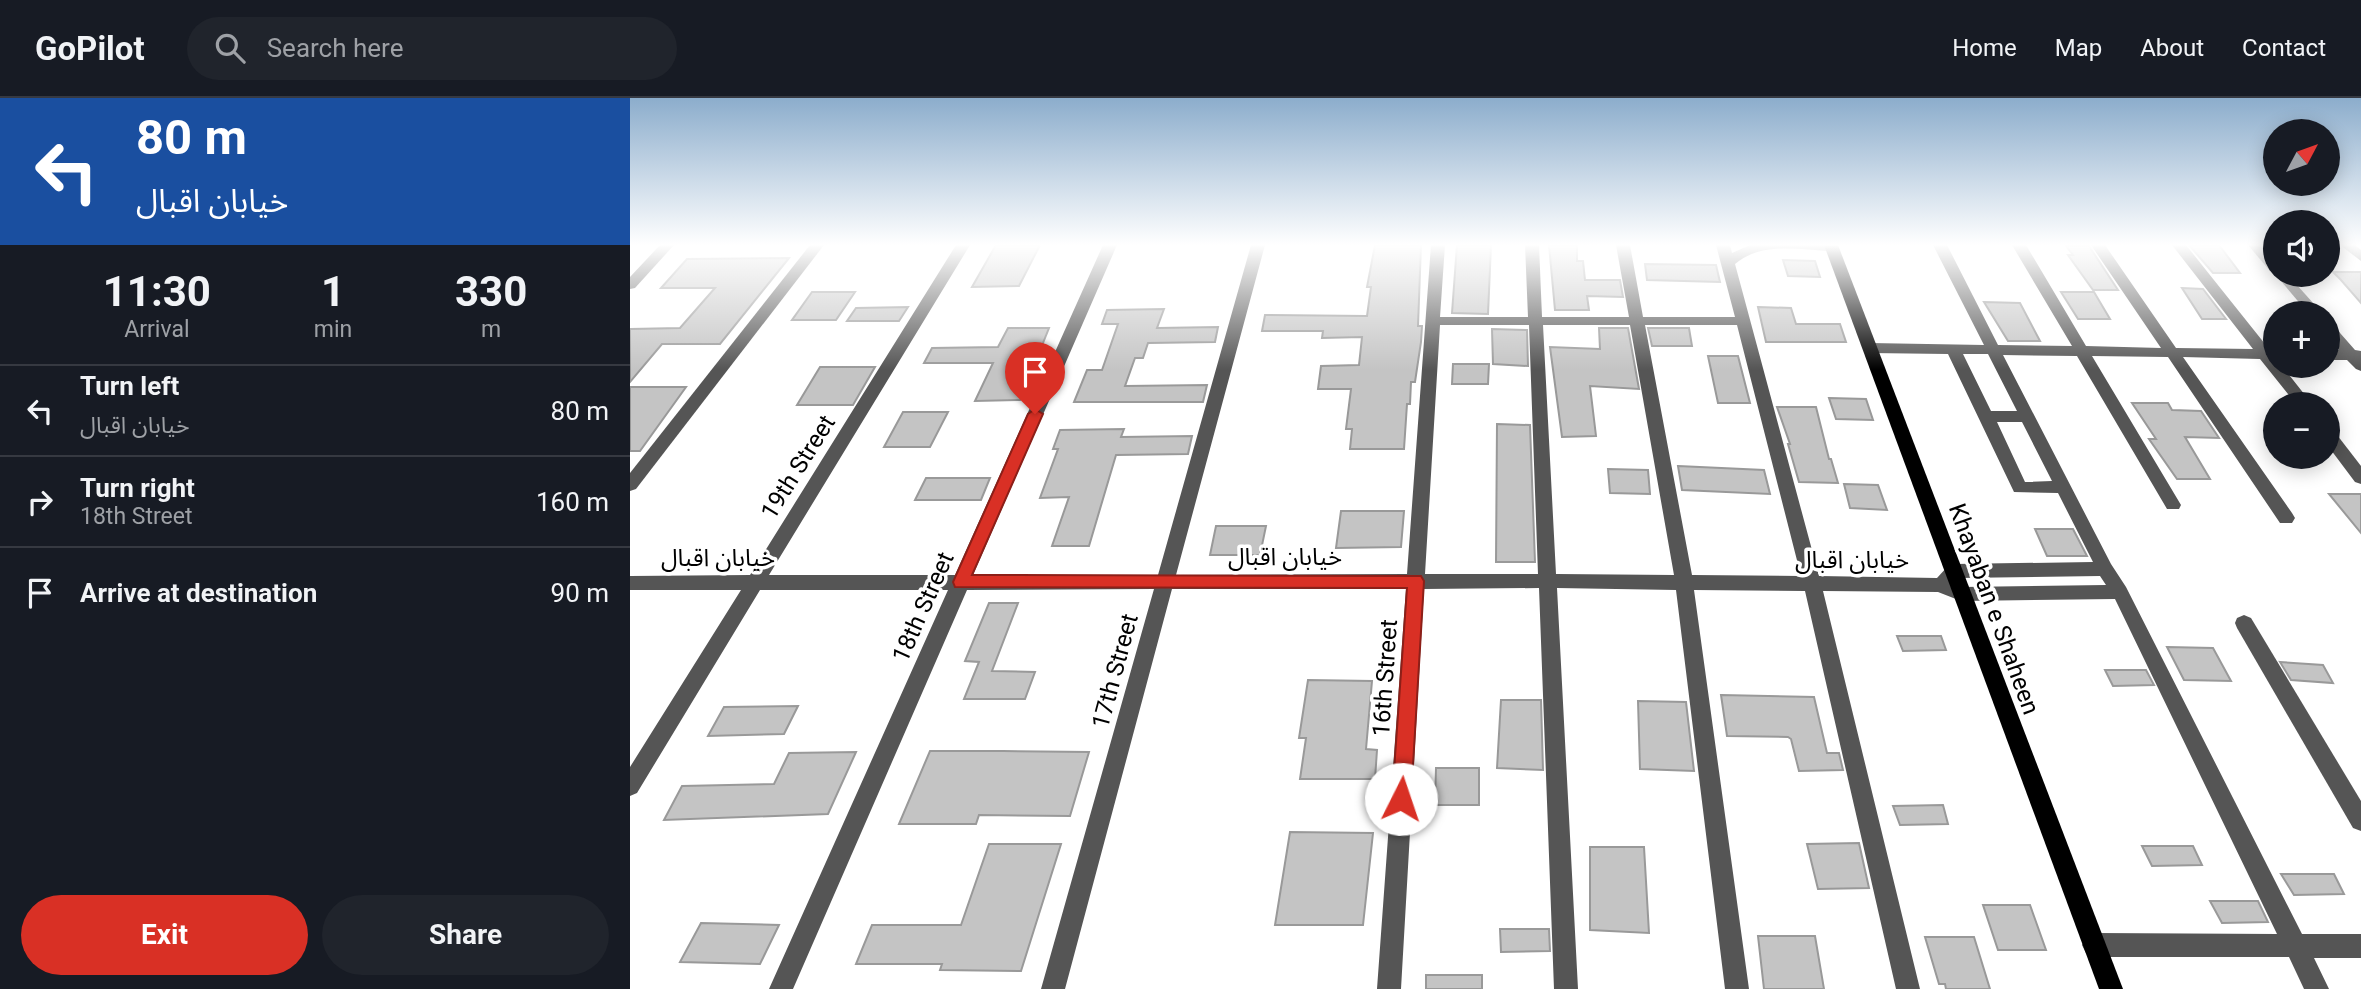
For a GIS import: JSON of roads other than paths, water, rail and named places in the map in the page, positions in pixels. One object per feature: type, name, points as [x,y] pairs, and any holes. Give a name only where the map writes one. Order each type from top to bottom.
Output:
[{"type":"main road","name":"Khayaban e Shaheen","points":[[1847,287],[1947,578],[1961,594],[2110,989]]},
{"type":"street","points":[[630,485],[785,287]]},
{"type":"street","name":"19th Street","points":[[630,786],[937,287]]},
{"type":"street","name":"18th Street","points":[[781,989],[1092,287]]},
{"type":"street","name":"17th Street","points":[[1053,989],[1247,287]]},
{"type":"street","name":"16th Street","points":[[1389,989],[1435,287]]},
{"type":"street","points":[[1534,287],[1566,989]]},
{"type":"street","points":[[1631,287],[1684,583],[1737,989]]},
{"type":"street","points":[[1734,287],[1812,584],[1908,989]]},
{"type":"street","points":[[1961,287],[2105,569],[2120,592],[2317,989]]},
{"type":"street","points":[[2044,287],[2173,505]]},
{"type":"street","points":[[2126,287],[2286,518]]},
{"type":"street","points":[[2214,287],[2263,346]]},
{"type":"street","points":[[2292,287],[2304,301]]},
{"type":"street","points":[[1433,321],[1743,321]]},
{"type":"street","points":[[2340,340],[2358,359]]},
{"type":"street","points":[[1870,348],[2263,354]]},
{"type":"street","points":[[1953,349],[2020,488],[2063,486]]},
{"type":"street","points":[[2340,357],[2358,359]]},
{"type":"street","points":[[1986,416],[2028,417]]},
{"type":"street","points":[[2340,451],[2361,478]]},
{"type":"street","name":"خیابان اقبال","points":[[630,583],[1549,581],[1812,584],[2105,569]]},
{"type":"street","points":[[1961,594],[2120,592]]},
{"type":"street","points":[[2244,623],[2361,821]]},
{"type":"street","points":[[2094,945],[2361,946]]}]
